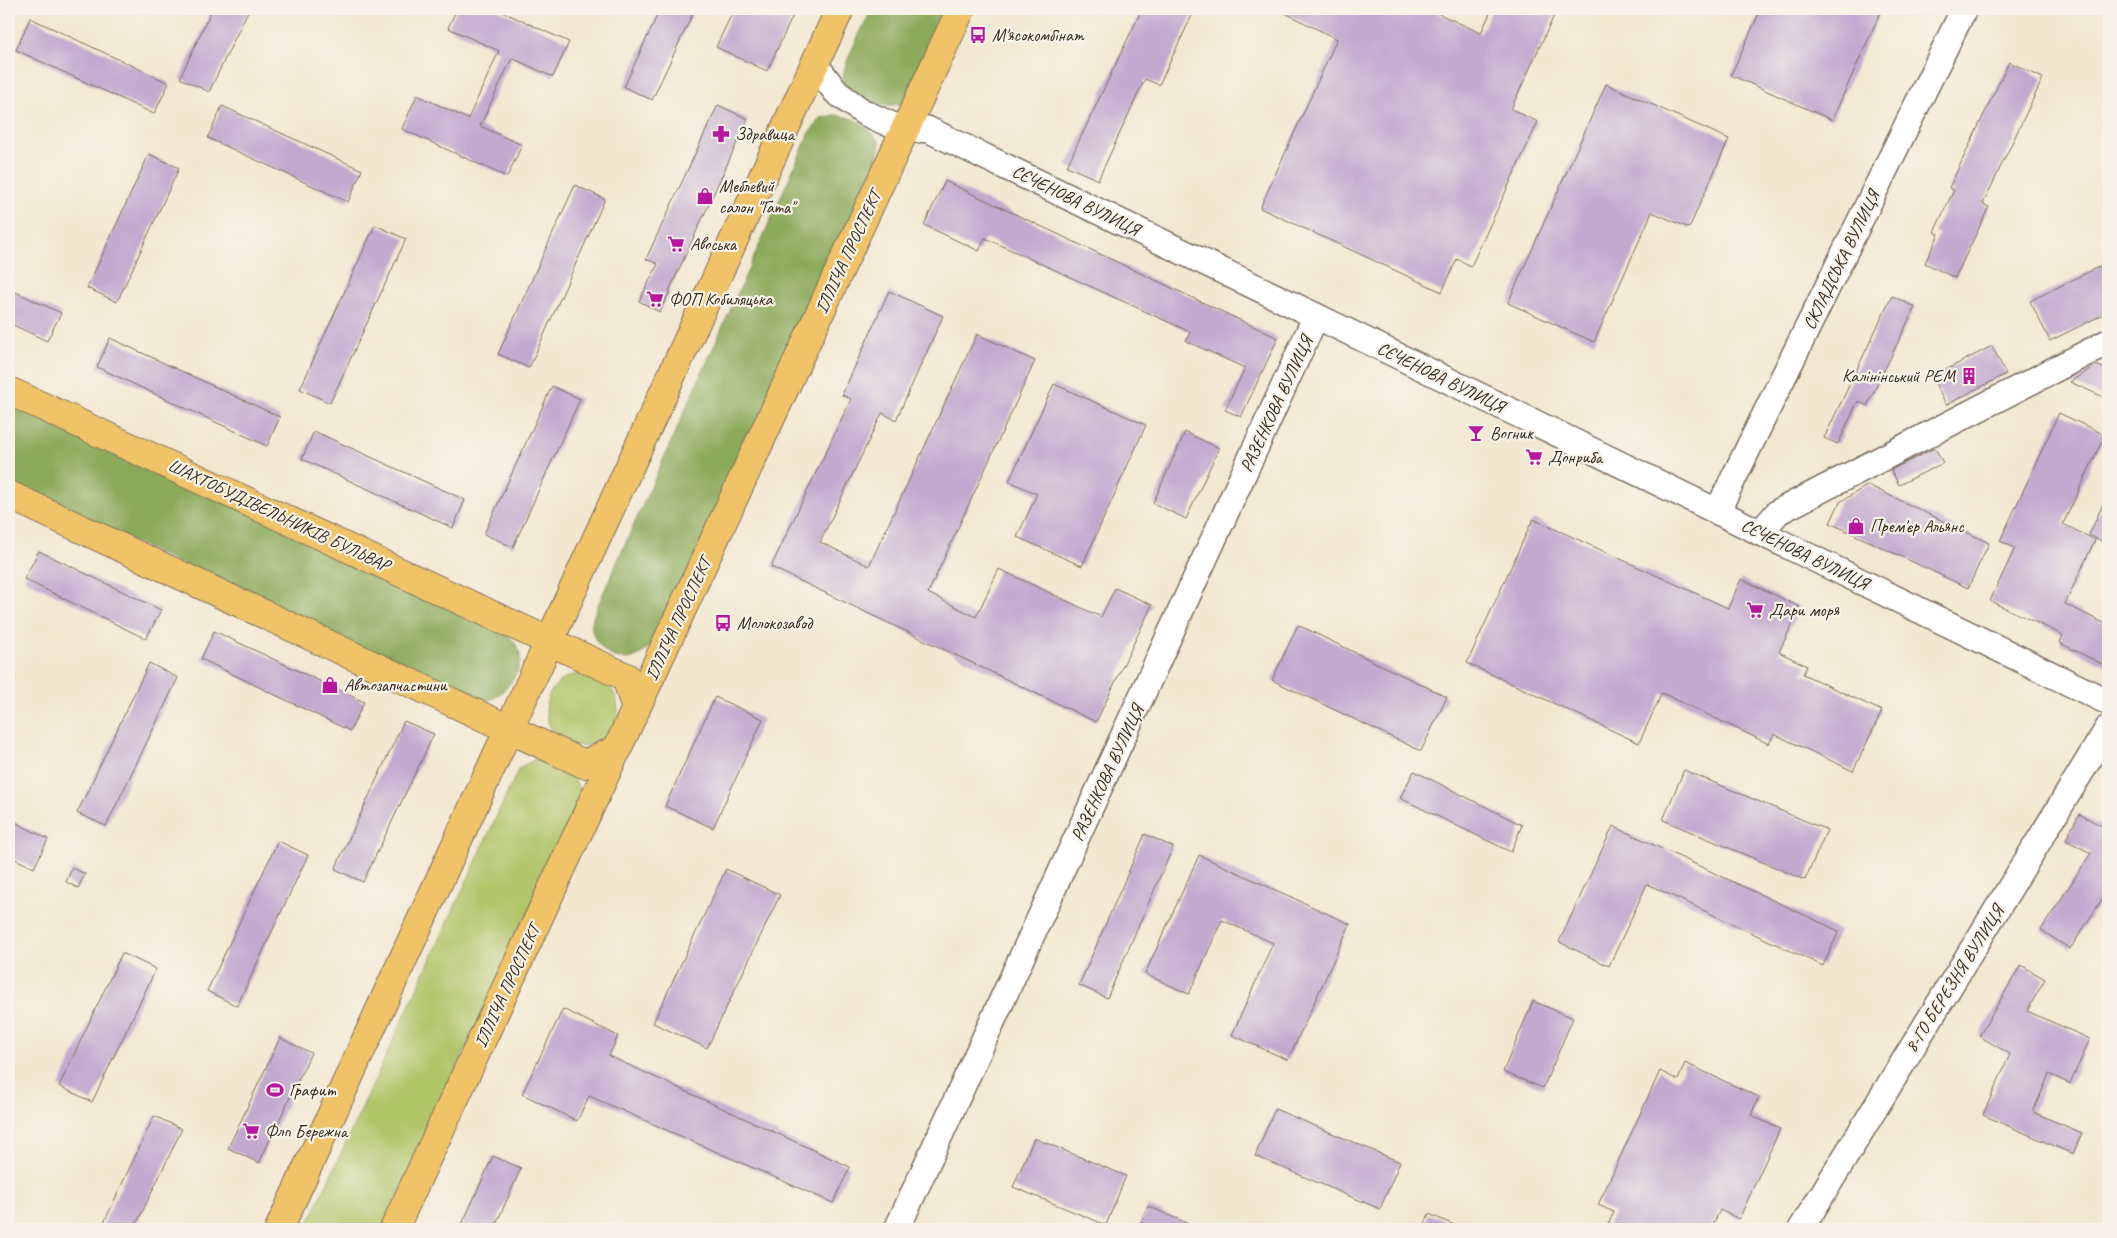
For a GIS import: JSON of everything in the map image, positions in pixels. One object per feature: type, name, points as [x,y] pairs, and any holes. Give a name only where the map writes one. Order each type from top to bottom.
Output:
[{"type":"main road","points":[[280,1229],[840,9]]},
{"type":"main road","name":"ІЛЛІЧА ПРОСПЕКТ","points":[[394,1229],[961,9]]},
{"type":"main road","name":"ШАХТОБУДІВЕЛЬНИКІВ БУЛЬВАР","points":[[9,391],[626,677],[636,709]]},
{"type":"main road","points":[[9,495],[584,764],[618,749]]},
{"type":"street","name":"СКЛАДСЬКА ВУЛИЦЯ","points":[[1717,512],[1964,9]]},
{"type":"street","points":[[815,64],[836,92],[863,112],[905,130]]},
{"type":"street","name":"СЄЧЕНОВА ВУЛИЦЯ","points":[[905,130],[927,129],[1316,316],[2108,702]]},
{"type":"street","name":"РАЗЕНКОВА ВУЛИЦЯ","points":[[898,1229],[1316,316]]},
{"type":"street","points":[[1760,532],[1778,512],[2108,342]]},
{"type":"street","name":"8-ГО БЕРЕЗНЯ ВУЛИЦЯ","points":[[1801,1229],[2108,728]]},
{"type":"green space","points":[[872,9],[945,9],[903,104],[874,104],[850,92],[846,89],[843,81],[843,74],[849,56]]},
{"type":"green space","points":[[835,115],[856,120],[871,131],[880,143],[877,159],[659,637],[636,657],[617,658],[603,649],[594,636],[592,622],[597,607],[809,134],[820,118]]},
{"type":"green space","points":[[9,398],[501,629],[510,637],[519,650],[520,661],[515,676],[504,690],[491,699],[481,701],[469,699],[9,483]]},
{"type":"green space","points":[[589,674],[608,684],[616,696],[618,710],[616,724],[608,736],[596,744],[575,746],[556,736],[548,724],[546,703],[556,684],[568,676]]},
{"type":"green space","points":[[536,759],[552,763],[565,771],[576,782],[583,797],[382,1229],[306,1229],[519,768]]},
{"type":"building","points":[[212,9],[249,9],[209,92],[180,78]]},
{"type":"building","points":[[457,9],[496,9],[569,42],[553,77],[512,58],[480,126],[522,145],[507,177],[402,129],[417,95],[468,119],[499,51],[448,28]]},
{"type":"building","points":[[660,9],[695,9],[652,100],[624,87]]},
{"type":"building","points":[[734,9],[796,9],[767,71],[716,47]]},
{"type":"building","points":[[1142,9],[1195,9],[1159,85],[1145,79],[1098,180],[1067,166]]},
{"type":"building","points":[[1277,9],[1428,9],[1481,33],[1492,9],[1557,9],[1511,109],[1538,122],[1471,266],[1457,259],[1442,292],[1260,208],[1337,39]]},
{"type":"building","points":[[1761,9],[1882,9],[1832,120],[1731,75]]},
{"type":"building","points":[[30,18],[169,83],[154,114],[16,50]]},
{"type":"building","points":[[2009,62],[2043,78],[1983,204],[1989,207],[1955,278],[1925,263],[1939,234],[1934,232],[1954,190],[1949,188]]},
{"type":"building","points":[[1606,84],[1729,139],[1689,228],[1652,212],[1594,342],[1508,303]]},
{"type":"building","points":[[718,105],[748,119],[670,292],[659,312],[639,301],[658,264],[646,259]]},
{"type":"building","points":[[222,106],[362,170],[348,202],[208,138]]},
{"type":"building","points":[[149,154],[179,168],[117,302],[87,288]]},
{"type":"building","points":[[945,181],[1278,338],[1241,417],[1225,410],[1245,368],[1186,341],[1190,332],[985,238],[979,251],[924,225]]},
{"type":"building","points":[[575,185],[605,199],[529,368],[498,354]]},
{"type":"building","points":[[375,225],[406,239],[330,403],[300,389]]},
{"type":"building","points":[[2108,262],[2108,312],[2050,341],[2030,301]]},
{"type":"building","points":[[9,289],[61,313],[47,341],[9,323]]},
{"type":"building","points":[[889,291],[943,316],[896,420],[882,413],[820,542],[869,566],[977,334],[1035,361],[928,593],[976,617],[999,569],[1101,617],[1115,588],[1152,605],[1096,722],[771,567],[851,399],[842,395]]},
{"type":"building","points":[[1892,296],[1915,307],[1867,406],[1858,401],[1838,444],[1824,438]]},
{"type":"building","points":[[110,338],[280,417],[267,446],[97,367]]},
{"type":"building","name":"Калінінський РЕМ","points":[[1992,346],[2006,374],[1946,405],[1932,377]]},
{"type":"building","points":[[2096,365],[2108,370],[2108,399],[2070,382]]},
{"type":"building","points":[[1054,384],[1146,425],[1082,566],[1017,537],[1037,494],[1009,481]]},
{"type":"building","points":[[552,386],[580,399],[513,547],[484,534]]},
{"type":"building","points":[[2059,413],[2105,435],[2063,524],[2095,540],[2065,604],[2108,625],[2108,667],[2060,643],[2063,635],[1990,601],[2015,548],[2000,541]]},
{"type":"building","points":[[314,431],[465,500],[453,528],[302,459]]},
{"type":"building","points":[[1185,432],[1219,448],[1186,519],[1153,503]]},
{"type":"building","points":[[1935,448],[1943,463],[1899,485],[1891,470]]},
{"type":"building","points":[[1868,485],[1989,543],[1968,588],[1830,523],[1840,502]]},
{"type":"building","points":[[2108,493],[2108,544],[2089,535]]},
{"type":"building","points":[[1533,519],[1728,608],[1741,579],[1800,607],[1779,652],[1807,666],[1803,674],[1882,711],[1853,771],[1774,734],[1769,744],[1662,693],[1639,743],[1467,663]]},
{"type":"building","points":[[39,551],[161,610],[146,639],[24,579]]},
{"type":"building","points":[[1298,625],[1447,697],[1421,751],[1272,680]]},
{"type":"building","points":[[214,631],[364,702],[350,731],[201,659]]},
{"type":"building","points":[[149,663],[178,678],[106,826],[77,813]]},
{"type":"building","points":[[715,697],[763,719],[713,828],[665,806]]},
{"type":"building","points":[[404,721],[434,734],[363,882],[335,869]]},
{"type":"building","points":[[1684,770],[1827,830],[1805,880],[1663,820]]},
{"type":"building","points":[[1414,771],[1522,825],[1511,852],[1400,798]]},
{"type":"building","points":[[2079,814],[2108,829],[2108,890],[2070,949],[2041,930],[2091,853],[2066,840]]},
{"type":"building","points":[[9,819],[48,839],[34,868],[9,856]]},
{"type":"building","points":[[1613,826],[1839,931],[1823,966],[1647,884],[1609,966],[1559,942]]},
{"type":"building","points":[[1145,834],[1173,847],[1107,998],[1079,985]]},
{"type":"building","points":[[278,841],[308,855],[237,1006],[207,991]]},
{"type":"building","points":[[1199,855],[1350,924],[1288,1060],[1232,1035],[1273,943],[1222,920],[1189,994],[1145,974]]},
{"type":"building","points":[[72,868],[85,874],[78,888],[66,882]]},
{"type":"building","points":[[726,869],[780,895],[707,1048],[653,1023]]},
{"type":"building","points":[[122,953],[156,969],[92,1102],[59,1086]]},
{"type":"building","points":[[2021,965],[2045,979],[2027,1011],[2090,1039],[2070,1084],[2049,1074],[2033,1112],[2082,1133],[2073,1154],[1983,1115],[2010,1054],[1979,1036]]},
{"type":"building","points":[[1533,1001],[1573,1018],[1543,1088],[1503,1072]]},
{"type":"building","points":[[563,1009],[618,1036],[609,1056],[850,1167],[833,1203],[589,1096],[577,1121],[522,1094]]},
{"type":"building","points":[[280,1038],[311,1053],[259,1163],[228,1148]]},
{"type":"building","points":[[1685,1063],[1759,1097],[1751,1115],[1780,1129],[1739,1219],[1720,1210],[1711,1229],[1606,1229],[1614,1212],[1598,1205],[1660,1071],[1678,1080]]},
{"type":"building","points":[[1275,1109],[1400,1162],[1380,1209],[1255,1156]]},
{"type":"building","points":[[154,1116],[182,1129],[134,1229],[101,1229]]},
{"type":"building","points":[[1034,1138],[1126,1176],[1106,1225],[1013,1187]]},
{"type":"building","points":[[493,1156],[521,1168],[494,1229],[460,1229]]},
{"type":"building","points":[[1148,1206],[1200,1229],[1138,1229]]},
{"type":"building","points":[[1429,1214],[1463,1229],[1423,1229]]},
{"type":"place","name":"М'ясокомбінат","points":[[978,35]]},
{"type":"place","name":"Здравица","points":[[721,134]]},
{"type":"place","name":"Меблевий салон \"Гата\"","points":[[705,196]]},
{"type":"place","name":"Авоська","points":[[676,244]]},
{"type":"place","name":"ФОП Кобиляцька","points":[[655,299]]},
{"type":"place","name":"Калінінський РЕМ","points":[[1969,376]]},
{"type":"place","name":"Вогник","points":[[1476,433]]},
{"type":"place","name":"Донриба","points":[[1534,457]]},
{"type":"place","name":"Прем'єр Альянс","points":[[1856,526]]},
{"type":"place","name":"Дари моря","points":[[1755,610]]},
{"type":"place","name":"Молокозавод","points":[[723,623]]},
{"type":"place","name":"Автозапчастини","points":[[330,685]]},
{"type":"place","name":"Графит","points":[[275,1090]]},
{"type":"place","name":"Флп Бережна","points":[[251,1131]]}]
